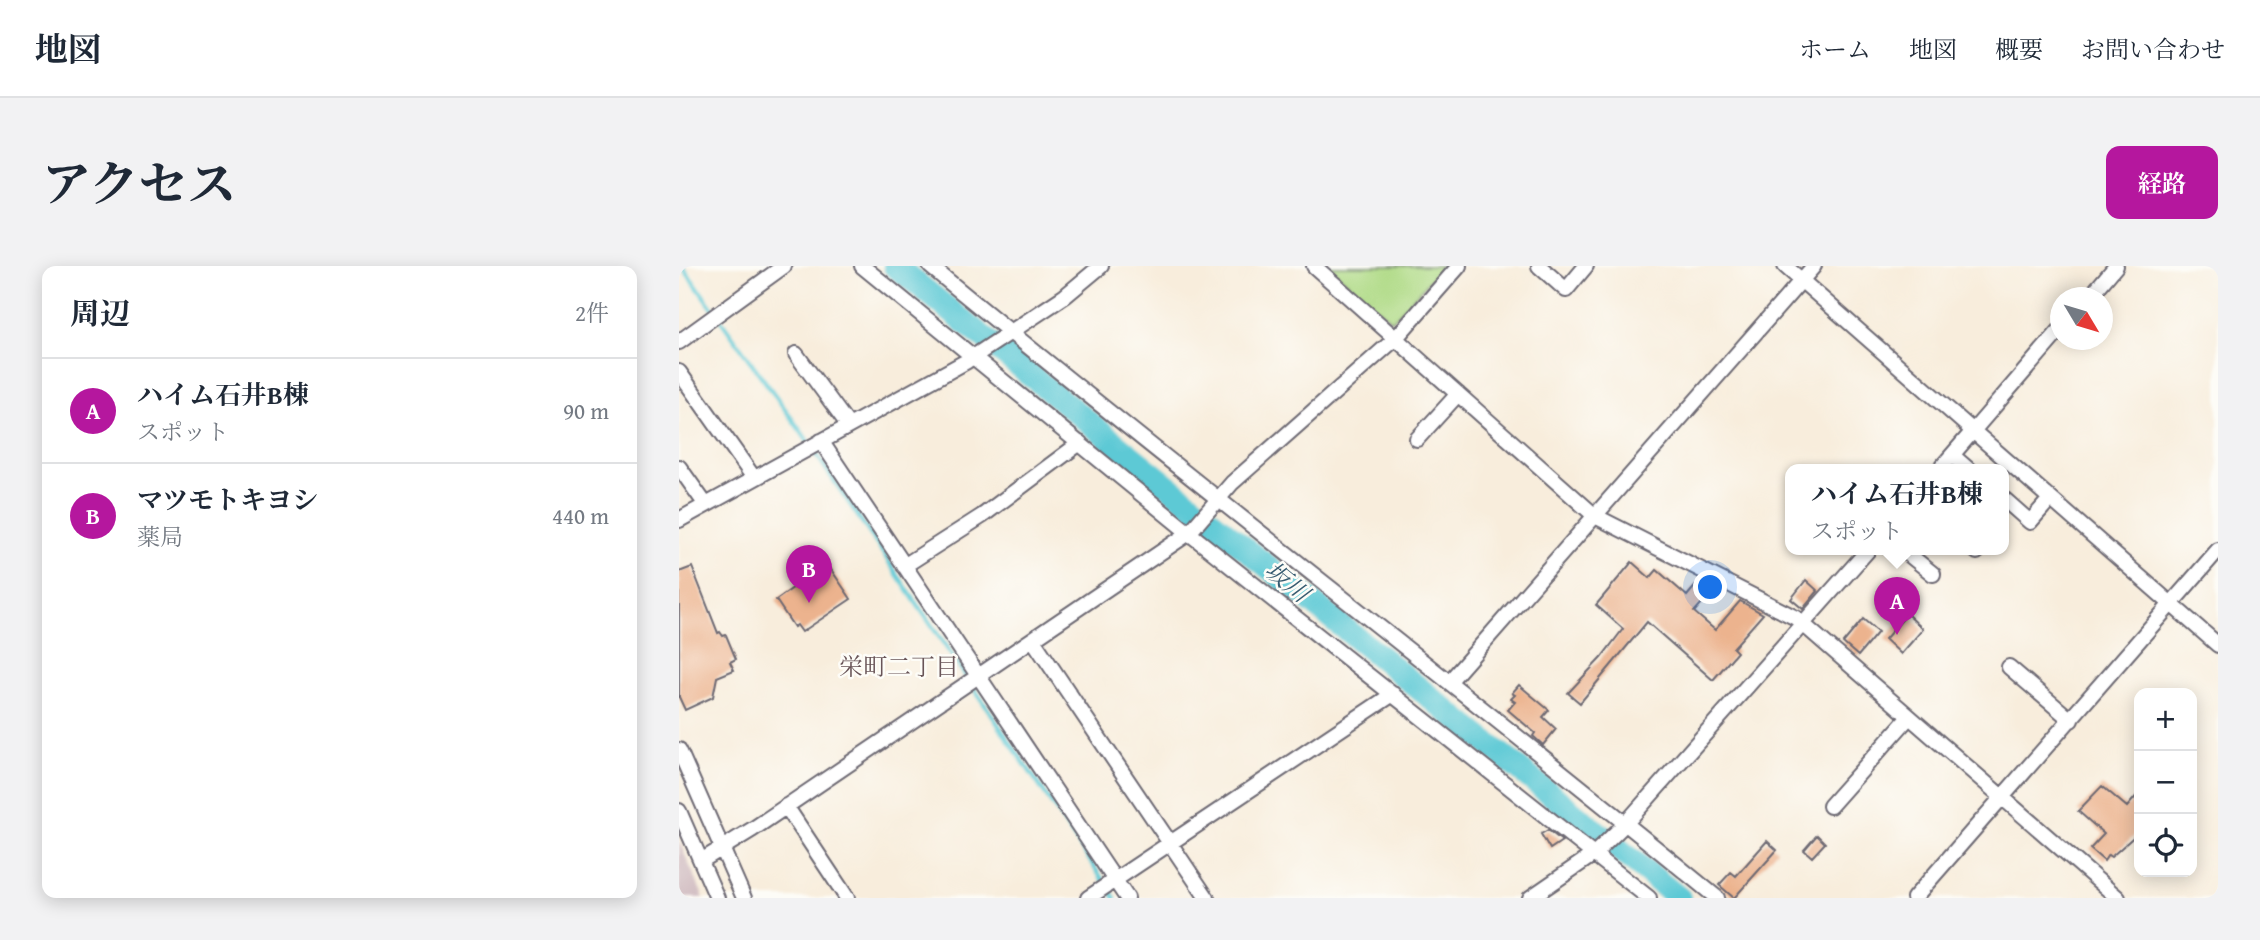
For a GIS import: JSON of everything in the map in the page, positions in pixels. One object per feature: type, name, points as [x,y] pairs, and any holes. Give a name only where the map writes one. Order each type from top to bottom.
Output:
[{"type":"street","points":[[679,342],[784,266]]},
{"type":"street","points":[[862,266],[975,354],[1189,533],[1596,852],[1649,898]]},
{"type":"street","points":[[930,266],[1007,333],[1449,682],[1624,826],[1717,898]]},
{"type":"street","points":[[681,515],[706,505],[975,354],[1065,296],[1101,266]]},
{"type":"street","points":[[1314,266],[1595,516],[1804,624],[2001,799],[2118,898]]},
{"type":"street","points":[[701,861],[1189,533],[1217,499],[1395,338],[1459,266]]},
{"type":"street","points":[[1539,266],[1566,290],[1586,266]]},
{"type":"street","points":[[1785,266],[2218,645]]},
{"type":"street","points":[[1449,682],[1814,266]]},
{"type":"street","points":[[2098,287],[2116,266]]},
{"type":"street","points":[[1944,464],[2050,342]]},
{"type":"street","points":[[796,354],[849,426]]},
{"type":"street","points":[[679,372],[754,478]]},
{"type":"street","points":[[1416,439],[1458,394]]},
{"type":"street","points":[[904,566],[982,516],[1080,443]]},
{"type":"street","points":[[815,445],[904,566],[973,680],[1109,884],[1127,898]]},
{"type":"street","points":[[1952,455],[1962,464]]},
{"type":"street","points":[[679,467],[706,505]]},
{"type":"street","points":[[2009,503],[2030,522],[2050,499]]},
{"type":"street","points":[[1914,898],[2218,550]]},
{"type":"street","points":[[1529,898],[1596,852],[1624,826],[1864,555]]},
{"type":"street","points":[[1909,555],[1933,574]]},
{"type":"street","points":[[1033,640],[1207,898]]},
{"type":"street","points":[[2009,667],[2071,720]]},
{"type":"street","points":[[1088,898],[1393,694]]},
{"type":"street","points":[[1830,806],[1909,717]]},
{"type":"street","points":[[679,750],[744,898]]},
{"type":"street","points":[[786,806],[848,898]]},
{"type":"street","points":[[679,811],[717,898]]},
{"type":"shaded area","points":[[679,841],[704,898],[679,898]]},
{"type":"green space","points":[[1328,266],[1443,266],[1392,321]]},
{"type":"building","points":[[1632,562],[1650,578],[1657,570],[1687,596],[1697,584],[1700,586],[1704,583],[1711,589],[1710,594],[1694,612],[1715,630],[1740,601],[1763,614],[1733,648],[1737,652],[1713,680],[1647,622],[1580,703],[1568,693],[1601,658],[1623,629],[1596,605]]},
{"type":"building","points":[[692,567],[718,633],[726,635],[736,659],[730,662],[734,670],[717,677],[713,697],[685,710],[679,697],[679,572]]},
{"type":"building","points":[[830,568],[851,599],[802,632],[797,625],[794,627],[776,600],[807,578],[810,582]]},
{"type":"building","points":[[1806,580],[1818,591],[1803,609],[1791,599]]},
{"type":"building","points":[[1907,614],[1923,629],[1901,654],[1885,639]]},
{"type":"building","points":[[1863,619],[1878,632],[1858,656],[1843,643]]},
{"type":"building","points":[[1519,685],[1549,710],[1543,717],[1556,729],[1543,745],[1533,736],[1535,733],[1508,710],[1515,702],[1511,699],[1515,695],[1512,693]]},
{"type":"building","points":[[2102,786],[2127,807],[2134,799],[2134,836],[2111,857],[2108,855],[2104,861],[2090,849],[2104,834],[2078,811]]},
{"type":"building","points":[[1548,830],[1562,841],[1550,849],[1541,834]]},
{"type":"building","points":[[1817,835],[1825,843],[1812,857],[1804,850]]},
{"type":"building","points":[[1767,841],[1777,850],[1734,898],[1719,885],[1731,872],[1736,876]]},
{"type":"waterway","points":[[682,266],[802,433],[1115,898]]},
{"type":"waterway","name":"坂川","points":[[895,266],[1679,898]]},
{"type":"place","name":"マツモトキヨシ","points":[[809,603]]},
{"type":"place","name":"ハイム石井B棟","points":[[1897,635]]},
{"type":"district","name":"栄町二丁目","points":[[899,667]]}]
